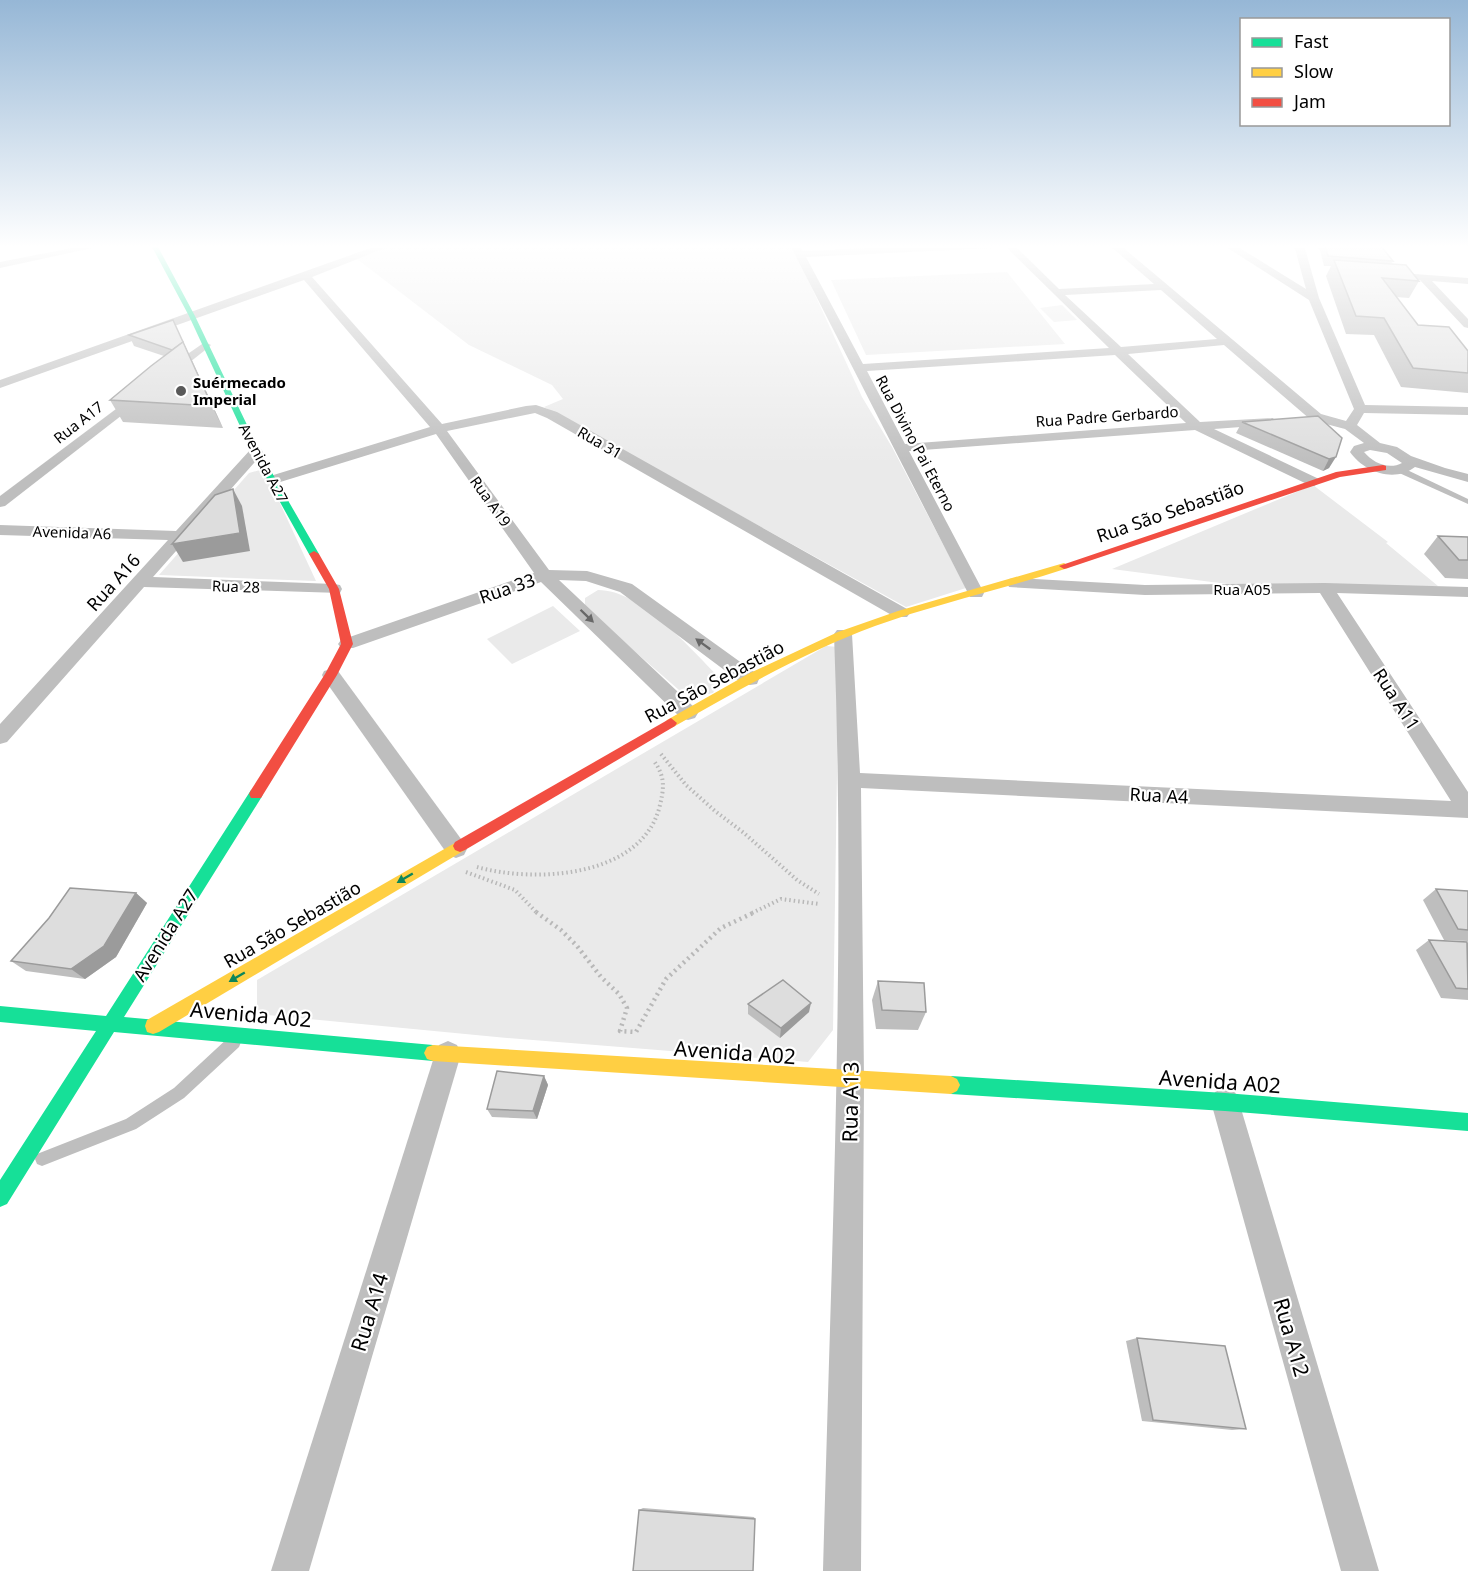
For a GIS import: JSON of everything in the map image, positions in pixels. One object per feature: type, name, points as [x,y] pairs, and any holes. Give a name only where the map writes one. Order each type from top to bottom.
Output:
[{"type":"street","points":[[0,384],[185,318]]},
{"type":"street","name":"Avenida A27","points":[[0,1197],[331,675],[347,644],[334,590],[256,453],[193,318]]},
{"type":"street","name":"Rua A19","points":[[343,318],[439,429],[544,575],[688,712]]},
{"type":"street","name":"Rua Divino Pai Eterno","points":[[832,318],[976,592]]},
{"type":"street","points":[[1084,318],[1197,426],[1314,482]]},
{"type":"street","points":[[1200,318],[1316,417],[1350,426],[1377,447],[1396,451],[1404,466]]},
{"type":"street","points":[[1322,318],[1360,409]]},
{"type":"street","points":[[858,368],[1119,351],[1227,341]]},
{"type":"street","name":"Rua A17","points":[[0,503],[205,345]]},
{"type":"street","points":[[1360,409],[1468,411]]},
{"type":"street","points":[[1350,426],[1360,409]]},
{"type":"street","name":"Rua 31","points":[[272,480],[439,429],[526,410],[544,411],[901,613]]},
{"type":"street","name":"Rua Padre Gerbardo","points":[[900,448],[1316,417]]},
{"type":"street","points":[[1350,426],[1360,454],[1383,468],[1404,466],[1468,478]]},
{"type":"street","points":[[1360,454],[1377,447]]},
{"type":"street","name":"Rua A16","points":[[0,737],[256,453]]},
{"type":"street","name":"Rua São Sebastião","points":[[1340,474],[1360,454]]},
{"type":"street","name":"Rua São Sebastião","points":[[153,1026],[456,859],[688,712],[843,634],[901,613],[1015,583],[1340,474],[1383,468]]},
{"type":"street","name":"Avenida A6","points":[[0,530],[181,536]]},
{"type":"street","name":"Rua 33","points":[[347,644],[544,575],[587,576],[626,588],[750,679]]},
{"type":"street","name":"Rua 28","points":[[139,582],[334,590]]},
{"type":"street","name":"Rua A05","points":[[1015,583],[1145,590],[1325,588],[1468,592]]},
{"type":"street","name":"Rua A11","points":[[1325,588],[1468,810]]},
{"type":"street","name":"Rua A13","points":[[842,1571],[850,1080],[850,780],[843,634]]},
{"type":"street","points":[[331,675],[456,859]]},
{"type":"street","name":"Rua A4","points":[[850,780],[1468,810]]},
{"type":"street","name":"Avenida A02","points":[[0,1014],[448,1054],[1225,1102],[1468,1122]]},
{"type":"street","name":"Rua A14","points":[[290,1571],[448,1054]]},
{"type":"street","name":"Rua A12","points":[[1225,1102],[1360,1571]]},
{"type":"lane","points":[[1404,466],[1468,502]]},
{"type":"lane","points":[[1452,494],[1468,497]]},
{"type":"lane","points":[[15,1173],[53,1154],[130,1124],[179,1094],[243,1034]]},
{"type":"path","points":[[472,865],[492,873],[555,876],[596,866],[627,851],[652,827],[666,786],[663,774],[651,756],[657,750],[668,746]]},
{"type":"path","points":[[657,750],[686,785],[715,811],[744,833],[797,880],[819,894]]},
{"type":"path","points":[[456,859],[515,890],[538,914],[561,930],[601,977],[620,994],[627,1008],[620,1031],[636,1032],[666,979],[721,928],[781,899],[819,904]]},
{"type":"shaded area","points":[[434,318],[826,318],[862,397],[892,447],[966,588],[906,607],[544,407],[563,399],[552,385],[469,345]]},
{"type":"shaded area","points":[[849,318],[1044,318],[1065,344],[866,355]]},
{"type":"shaded area","points":[[1050,318],[1077,320],[1054,322]]},
{"type":"shaded area","points":[[265,471],[316,581],[159,575],[249,473]]},
{"type":"shaded area","points":[[1313,485],[1388,542],[1386,543],[1438,586],[1250,587],[1112,569]]},
{"type":"shaded area","points":[[598,590],[615,593],[631,600],[648,610],[680,637],[720,678],[713,693],[703,695],[679,690],[585,608],[585,598]]},
{"type":"shaded area","points":[[553,606],[580,631],[512,664],[487,639]]},
{"type":"shaded area","points":[[826,646],[839,647],[833,1030],[808,1062],[507,1038],[257,1014],[257,980]]},
{"type":"building","points":[[1384,318],[1413,318],[1418,325],[1449,327],[1468,351],[1468,373],[1413,368]]},
{"type":"building","points":[[173,320],[183,342],[172,350],[129,335]]},
{"type":"building","points":[[183,342],[212,406],[110,400],[151,366]]},
{"type":"building","points":[[1318,416],[1342,438],[1336,457],[1329,459],[1242,422]]},
{"type":"building","points":[[233,489],[240,533],[172,544],[215,495]]},
{"type":"building","points":[[1438,536],[1468,537],[1468,560],[1459,560]]},
{"type":"building","points":[[70,888],[136,893],[104,946],[71,969],[11,961],[49,918]]},
{"type":"building","points":[[1436,889],[1468,891],[1468,930],[1458,929]]},
{"type":"building","points":[[1429,940],[1467,942],[1468,989],[1456,988]]},
{"type":"building","points":[[783,980],[811,1003],[781,1028],[748,1004]]},
{"type":"building","points":[[878,981],[924,983],[926,1012],[882,1010]]},
{"type":"building","points":[[497,1071],[544,1076],[533,1111],[487,1109]]},
{"type":"building","points":[[1137,1338],[1225,1346],[1246,1429],[1153,1420]]},
{"type":"building","points":[[639,1510],[755,1519],[753,1571],[633,1571]]},
{"type":"traffic: fast","points":[[193,318],[256,452],[314,554]]},
{"type":"traffic: fast","points":[[0,1197],[256,794]]},
{"type":"traffic: fast","points":[[0,1014],[433,1053]]},
{"type":"traffic: fast","points":[[951,1085],[1225,1102],[1468,1122]]},
{"type":"traffic: slow","points":[[671,723],[754,676],[872,623],[1064,566]]},
{"type":"traffic: slow","points":[[153,1026],[460,846]]},
{"type":"traffic: slow","points":[[433,1053],[951,1085]]},
{"type":"traffic: jam","points":[[1064,566],[1339,474],[1383,468]]},
{"type":"traffic: jam","points":[[256,794],[331,675],[347,644],[334,589],[314,554]]},
{"type":"traffic: jam","points":[[460,846],[671,723]]},
{"type":"place","name":"Suérmecado Imperial","points":[[181,391]]}]
